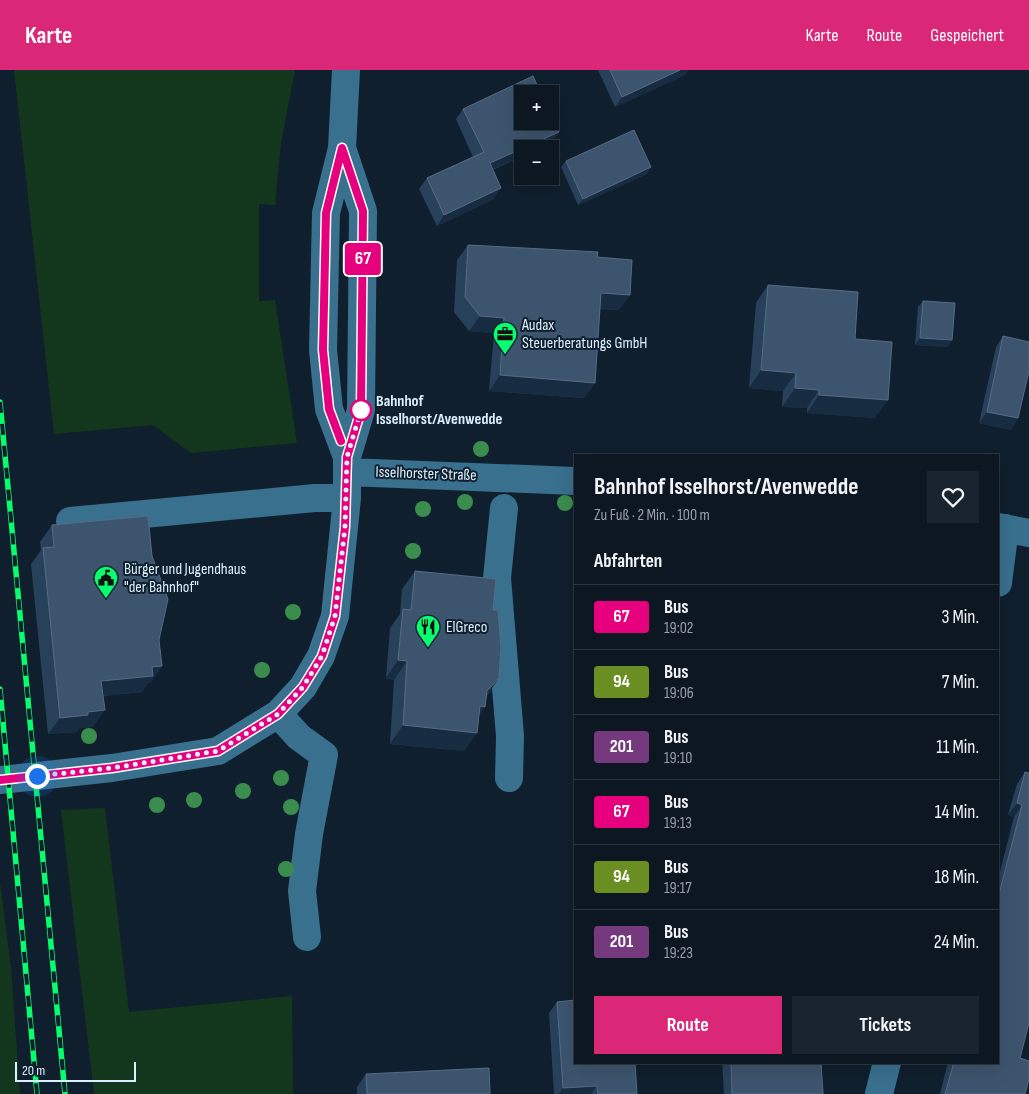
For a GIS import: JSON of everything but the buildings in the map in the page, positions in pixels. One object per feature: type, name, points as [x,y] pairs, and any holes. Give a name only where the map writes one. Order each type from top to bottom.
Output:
[{"type":"street","points":[[346,70],[342,148],[326,213],[323,350],[329,409],[347,475]]},
{"type":"street","points":[[0,780],[112,768],[218,751],[278,714],[303,687],[322,656],[335,616],[347,475],[361,410],[363,211],[342,148]]},
{"type":"street","name":"Isselhorster Straße","points":[[70,521],[305,499],[347,475],[574,481]]},
{"type":"street","points":[[504,508],[497,578],[510,736],[509,778]]},
{"type":"street","points":[[999,578],[1010,529]]},
{"type":"street","points":[[278,714],[299,737],[324,755],[309,834],[302,891],[307,937]]},
{"type":"street","points":[[879,1094],[886,1064]]},
{"type":"green space","points":[[14,70],[295,70],[281,143],[275,205],[259,204],[259,301],[275,300],[297,443],[191,453],[153,425],[54,434]]},
{"type":"green space","points":[[105,808],[129,1012],[292,996],[293,1094],[94,1094],[61,810]]},
{"type":"green space","points":[[0,882],[11,968],[20,1094],[0,1094]]},
{"type":"railway","points":[[0,402],[65,1094]]},
{"type":"railway","points":[[0,689],[37,1094]]},
{"type":"bus line","name":"67","points":[[0,780],[112,768],[218,751],[278,714],[303,687],[322,656],[335,616],[345,527],[347,457],[361,410],[363,211],[342,148],[326,213],[323,350],[329,409],[341,441]]},
{"type":"place","name":"Audax Steuerberatungs GmbH","points":[[505,355]]},
{"type":"place","name":"Bahnhof Isselhorst/Avenwedde","points":[[361,410]]},
{"type":"place","name":"Bürger und Jugendhaus \"der Bahnhof\"","points":[[106,599]]},
{"type":"place","name":"ElGreco","points":[[428,648]]},
{"type":"route","points":[[37,776],[112,768],[218,751],[278,714],[303,687],[322,656],[335,616],[345,527],[347,457],[361,410]]}]
